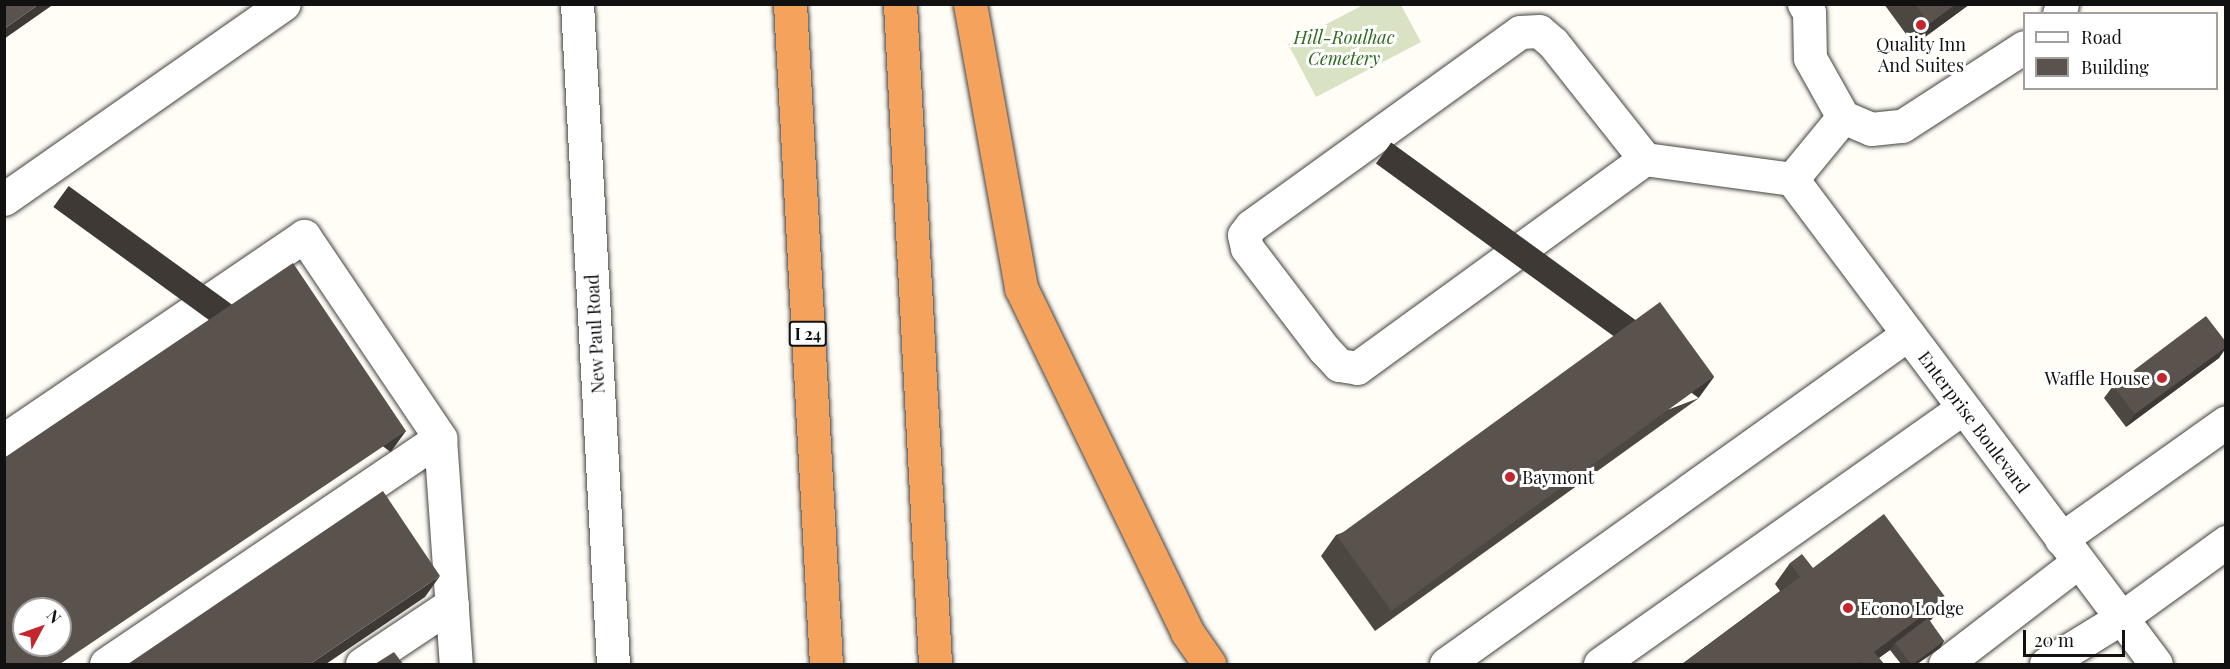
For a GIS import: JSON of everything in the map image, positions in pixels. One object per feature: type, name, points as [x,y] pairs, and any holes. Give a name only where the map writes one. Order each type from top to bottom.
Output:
[{"type":"highway","name":"I 24","points":[[789,4],[826,664]]},
{"type":"highway","points":[[900,4],[935,664]]},
{"type":"highway","points":[[970,4],[1022,288],[1187,632],[1209,664]]},
{"type":"street","points":[[4,199],[284,4]]},
{"type":"street","name":"New Paul Road","points":[[577,4],[613,664]]},
{"type":"street","points":[[1804,4],[1809,12],[1810,58],[1843,117],[1871,129],[1902,126],[2023,48]]},
{"type":"street","points":[[1645,159],[1553,43],[1539,31],[1520,32],[1251,226],[1244,235],[1247,249],[1324,349],[1339,365],[1358,368],[1645,159],[1792,179],[1843,117]]},
{"type":"street","name":"Enterprise Boulevard","points":[[1792,179],[2156,664]]},
{"type":"street","points":[[4,440],[304,236],[440,438],[456,664]]},
{"type":"street","points":[[1446,664],[1908,334]]},
{"type":"street","points":[[1600,664],[1964,408]]},
{"type":"street","points":[[1945,664],[2070,550],[2226,422]]},
{"type":"street","points":[[106,664],[440,438]]},
{"type":"street","points":[[2046,664],[2121,618],[2226,542]]},
{"type":"street","points":[[362,664],[452,604]]},
{"type":"green space","name":"Hill-Roulhac Cemetery","points":[[1365,4],[1401,5],[1421,42],[1316,97],[1288,44]]},
{"type":"building","points":[[4,4],[39,4],[4,29]]},
{"type":"building","points":[[1915,4],[1956,4],[1929,24]]},
{"type":"building","points":[[293,263],[406,431],[72,656],[72,597],[12,597],[12,657],[70,657],[60,664],[4,664],[4,458]]},
{"type":"building","name":"Baymont","points":[[1660,302],[1714,376],[1391,611],[1337,537]]},
{"type":"building","name":"Waffle House","points":[[2206,316],[2226,342],[2226,347],[2135,414],[2113,386]]},
{"type":"building","points":[[383,491],[440,576],[310,664],[128,664]]},
{"type":"building","name":"Econo Lodge","points":[[1884,514],[1946,598],[1874,652],[1884,664],[1864,664],[1861,661],[1856,664],[1682,664],[1800,577],[1790,563],[1802,554],[1813,568]]},
{"type":"building","points":[[1928,618],[1944,641],[1911,664],[1895,643]]},
{"type":"building","points":[[394,652],[403,664],[375,664]]},
{"type":"place","name":"Quality Inn And Suites","points":[[1921,25]]},
{"type":"place","name":"Waffle House","points":[[2162,378]]},
{"type":"place","name":"Baymont","points":[[1510,477]]},
{"type":"place","name":"Econo Lodge","points":[[1848,608]]}]
